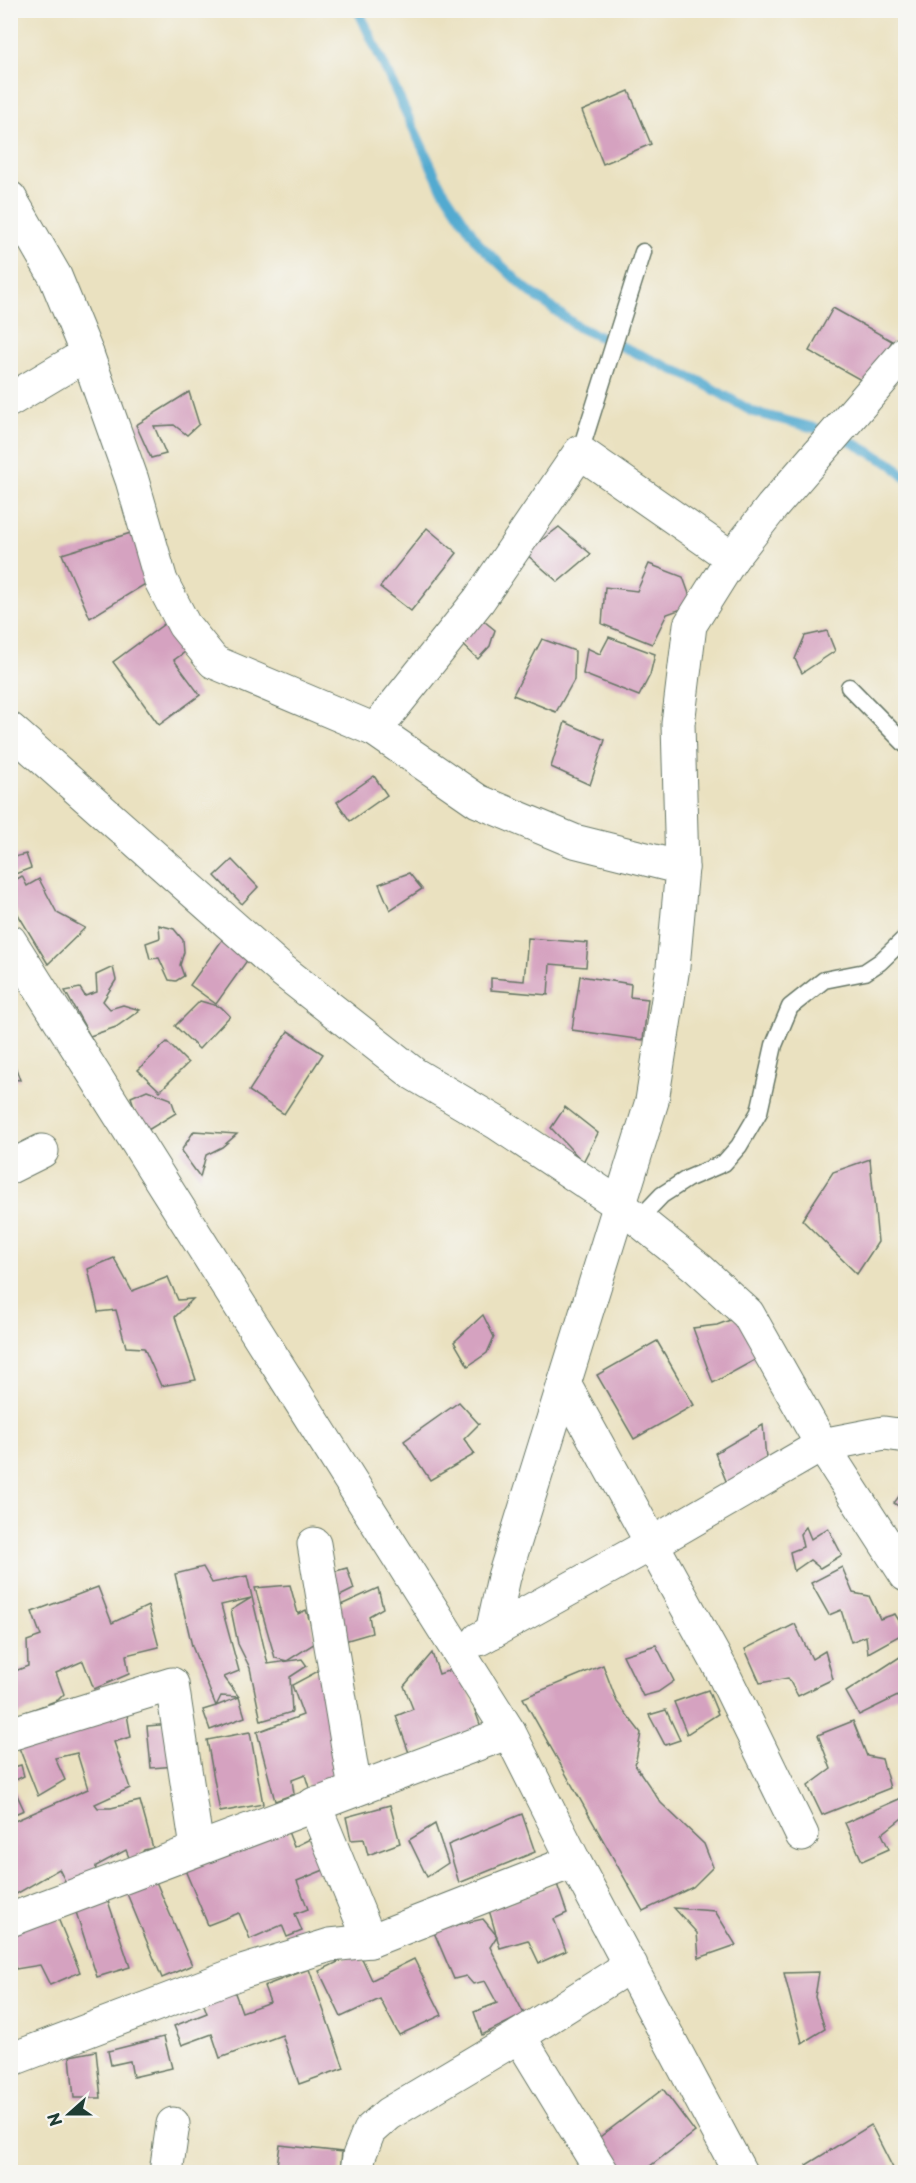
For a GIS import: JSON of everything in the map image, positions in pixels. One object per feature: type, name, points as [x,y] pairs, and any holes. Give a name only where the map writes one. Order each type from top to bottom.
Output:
[{"type":"street","points":[[10,198],[55,276],[87,354],[132,480],[161,581],[184,625],[214,662],[375,730],[478,801],[574,841],[682,868]]},
{"type":"street","points":[[492,1632],[504,1577],[564,1384],[629,1212],[652,1101],[673,967],[682,868],[678,724],[690,625],[732,558],[772,507],[906,352]]},
{"type":"street","points":[[10,400],[87,354]]},
{"type":"street","points":[[375,730],[479,600],[580,452],[732,558]]},
{"type":"street","points":[[10,729],[283,971],[414,1074],[497,1123],[629,1212],[699,1269],[748,1314],[822,1445],[906,1575]]},
{"type":"street","points":[[10,942],[509,1732],[574,1861],[632,1965],[740,2172]]},
{"type":"street","points":[[10,1167],[42,1151]]},
{"type":"street","points":[[564,1384],[720,1667],[802,1835]]},
{"type":"street","points":[[459,1650],[653,1543],[822,1445],[884,1433],[906,1436]]},
{"type":"street","points":[[314,1544],[355,1789]]},
{"type":"street","points":[[10,1734],[172,1684],[197,1848]]},
{"type":"street","points":[[10,1920],[509,1732]]},
{"type":"street","points":[[314,1804],[370,1941]]},
{"type":"street","points":[[10,2060],[242,1972],[330,1945],[370,1941],[574,1861]]},
{"type":"street","points":[[357,2172],[359,2156],[369,2131],[388,2114],[632,1965]]},
{"type":"street","points":[[519,2036],[602,2172]]},
{"type":"street","points":[[166,2172],[172,2124]]},
{"type":"lane","points":[[580,452],[643,252]]},
{"type":"lane","points":[[849,687],[906,745]]},
{"type":"lane","points":[[629,1212],[687,1179],[724,1163],[739,1146],[759,1112],[774,1045],[790,1007],[824,980],[865,972],[880,962],[906,937]]},
{"type":"building","points":[[629,91],[651,144],[603,164],[582,111]]},
{"type":"building","points":[[833,308],[892,341],[868,384],[809,351]]},
{"type":"building","points":[[189,392],[199,424],[187,435],[174,425],[154,426],[166,454],[151,458],[136,425]]},
{"type":"building","points":[[559,527],[591,554],[558,582],[525,553]]},
{"type":"building","points":[[427,528],[457,553],[411,611],[380,587]]},
{"type":"building","points":[[134,532],[152,580],[90,618],[62,554]]},
{"type":"building","points":[[649,564],[683,577],[693,605],[667,614],[652,644],[602,624],[605,587],[637,591]]},
{"type":"building","points":[[479,617],[495,630],[490,646],[478,659],[460,642]]},
{"type":"building","points":[[171,619],[192,647],[174,660],[200,695],[159,725],[113,662]]},
{"type":"building","points":[[827,631],[835,651],[802,673],[795,659],[805,636]]},
{"type":"building","points":[[609,637],[655,654],[650,675],[639,696],[583,674],[587,648],[600,654]]},
{"type":"building","points":[[542,639],[575,651],[574,680],[556,712],[513,695]]},
{"type":"building","points":[[565,722],[605,740],[590,785],[551,767]]},
{"type":"building","points":[[374,776],[387,795],[350,821],[337,802]]},
{"type":"building","points":[[26,854],[31,868],[10,876],[10,858]]},
{"type":"building","points":[[232,860],[258,887],[242,904],[215,876]]},
{"type":"building","points":[[409,873],[422,889],[390,910],[379,884]]},
{"type":"building","points":[[22,876],[27,886],[39,879],[57,913],[85,928],[48,964],[10,901],[10,883]]},
{"type":"building","points":[[159,925],[174,929],[183,940],[184,952],[180,965],[184,976],[176,981],[169,980],[159,958],[150,959],[146,943],[160,938]]},
{"type":"building","points":[[225,936],[251,955],[216,1004],[190,985]]},
{"type":"building","points":[[528,938],[588,943],[586,967],[550,964],[548,995],[491,990],[491,978],[524,981]]},
{"type":"building","points":[[113,967],[116,980],[103,1001],[110,1009],[123,1005],[140,1010],[116,1027],[90,1036],[65,991],[80,988],[85,996],[97,992],[96,975]]},
{"type":"building","points":[[580,976],[631,984],[630,997],[648,999],[643,1040],[572,1030]]},
{"type":"building","points":[[200,1001],[221,1007],[230,1016],[199,1049],[175,1026]]},
{"type":"building","points":[[288,1031],[323,1054],[284,1114],[249,1091]]},
{"type":"building","points":[[167,1042],[188,1063],[160,1091],[138,1070]]},
{"type":"building","points":[[11,1055],[20,1080],[10,1079]]},
{"type":"building","points":[[147,1090],[171,1099],[176,1113],[143,1133],[131,1097]]},
{"type":"building","points":[[565,1107],[598,1133],[583,1162],[551,1128]]},
{"type":"building","points":[[194,1131],[237,1134],[222,1147],[206,1155],[200,1177],[181,1151]]},
{"type":"building","points":[[870,1159],[878,1242],[857,1274],[802,1220],[833,1172]]},
{"type":"building","points":[[114,1258],[132,1291],[168,1277],[178,1300],[193,1299],[175,1317],[196,1380],[161,1386],[144,1348],[126,1347],[116,1310],[98,1312],[88,1269]]},
{"type":"building","points":[[483,1315],[494,1337],[487,1353],[468,1366],[454,1342]]},
{"type":"building","points":[[741,1316],[764,1355],[713,1383],[693,1328],[717,1325]]},
{"type":"building","points":[[657,1341],[694,1405],[634,1439],[597,1375]]},
{"type":"building","points":[[459,1402],[479,1424],[464,1439],[475,1454],[430,1480],[404,1441]]},
{"type":"building","points":[[763,1425],[766,1458],[759,1472],[728,1486],[715,1453]]},
{"type":"building","points":[[906,1487],[906,1511],[894,1503]]},
{"type":"building","points":[[806,1527],[811,1539],[828,1528],[842,1555],[820,1568],[810,1560],[794,1571],[790,1552],[803,1547],[800,1534]]},
{"type":"building","points":[[203,1567],[212,1583],[247,1576],[268,1664],[302,1659],[307,1666],[290,1677],[292,1712],[261,1721],[250,1668],[238,1644],[231,1610],[251,1598],[221,1605],[239,1671],[224,1677],[239,1697],[221,1696],[216,1706],[192,1646],[175,1574]]},
{"type":"building","points":[[842,1567],[853,1593],[869,1596],[880,1619],[895,1614],[906,1632],[868,1653],[866,1636],[851,1642],[841,1610],[829,1615],[811,1583]]},
{"type":"building","points":[[347,1568],[354,1589],[336,1598],[325,1574]]},
{"type":"building","points":[[290,1585],[298,1614],[306,1610],[317,1642],[287,1661],[275,1658],[255,1588]]},
{"type":"building","points":[[98,1587],[112,1623],[148,1606],[159,1647],[126,1655],[129,1674],[94,1689],[83,1661],[56,1673],[64,1694],[58,1700],[10,1718],[10,1673],[28,1666],[27,1641],[41,1636],[32,1612]]},
{"type":"building","points":[[378,1588],[383,1608],[369,1616],[372,1633],[341,1642],[332,1609]]},
{"type":"building","points":[[795,1624],[812,1659],[825,1651],[833,1679],[798,1696],[788,1678],[760,1683],[745,1649]]},
{"type":"building","points":[[656,1645],[674,1681],[658,1692],[643,1696],[623,1655]]},
{"type":"building","points":[[432,1653],[439,1674],[459,1667],[481,1727],[409,1753],[396,1716],[413,1709],[404,1686]]},
{"type":"building","points":[[906,1653],[906,1692],[859,1715],[846,1692]]},
{"type":"building","points":[[603,1665],[617,1702],[641,1733],[635,1765],[661,1803],[704,1844],[713,1867],[693,1887],[643,1911],[523,1698]]},
{"type":"building","points":[[320,1670],[352,1784],[313,1800],[305,1775],[292,1780],[294,1794],[275,1801],[257,1732],[303,1715],[292,1685]]},
{"type":"building","points":[[708,1690],[718,1714],[687,1734],[674,1702]]},
{"type":"building","points":[[239,1697],[245,1717],[210,1730],[203,1710]]},
{"type":"building","points":[[125,1703],[131,1737],[114,1742],[130,1788],[95,1804],[98,1808],[111,1808],[140,1801],[153,1848],[144,1850],[132,1865],[126,1850],[96,1866],[95,1876],[68,1887],[59,1869],[13,1896],[10,1888],[10,1823],[88,1789],[77,1753],[55,1758],[65,1780],[38,1796],[14,1735]]},
{"type":"building","points":[[666,1710],[680,1740],[665,1745],[649,1715]]},
{"type":"building","points":[[853,1721],[867,1756],[882,1759],[890,1788],[822,1815],[808,1786],[831,1769],[818,1735]]},
{"type":"building","points":[[172,1724],[176,1766],[151,1768],[147,1726]]},
{"type":"building","points":[[250,1732],[263,1804],[220,1812],[207,1740]]},
{"type":"building","points":[[21,1765],[24,1776],[11,1782],[24,1810],[10,1816],[10,1768]]},
{"type":"building","points":[[906,1796],[906,1815],[882,1834],[889,1849],[862,1861],[845,1823]]},
{"type":"building","points":[[390,1805],[400,1843],[368,1855],[364,1839],[351,1840],[346,1817]]},
{"type":"building","points":[[522,1814],[535,1852],[459,1883],[448,1845]]},
{"type":"building","points":[[435,1824],[448,1863],[427,1877],[409,1840]]},
{"type":"building","points":[[287,1829],[294,1847],[320,1834],[336,1865],[297,1881],[308,1909],[295,1914],[302,1931],[287,1937],[282,1925],[250,1939],[239,1913],[208,1925],[185,1870]]},
{"type":"building","points":[[154,1877],[192,1965],[162,1978],[125,1889]]},
{"type":"building","points":[[557,1884],[567,1913],[554,1919],[566,1951],[539,1963],[528,1940],[500,1948],[489,1910]]},
{"type":"building","points":[[106,1895],[130,1967],[97,1977],[74,1906]]},
{"type":"building","points":[[674,1908],[715,1911],[736,1945],[699,1958],[697,1933]]},
{"type":"building","points":[[55,1911],[80,1972],[50,1985],[40,1965],[16,1969],[10,1956],[10,1930]]},
{"type":"building","points":[[483,1919],[497,1936],[490,1947],[524,2014],[482,2035],[474,2012],[497,2003],[485,1981],[473,1984],[466,1976],[454,1979],[433,1930]]},
{"type":"building","points":[[359,1952],[372,1980],[414,1959],[442,2015],[399,2035],[380,1999],[341,2017],[319,1971]]},
{"type":"building","points":[[309,1969],[344,2068],[299,2084],[282,2035],[220,2058],[212,2034],[182,2045],[174,2026],[207,2013],[201,1997],[232,1985],[242,2012],[270,2002],[264,1986]]},
{"type":"building","points":[[819,1972],[815,1997],[825,2029],[802,2043],[784,1973]]},
{"type":"building","points":[[164,2037],[172,2068],[133,2077],[130,2061],[111,2065],[108,2051]]},
{"type":"building","points":[[96,2051],[101,2098],[74,2098],[70,2056]]},
{"type":"building","points":[[663,2089],[695,2132],[642,2172],[620,2172],[596,2140]]},
{"type":"building","points":[[871,2125],[895,2172],[810,2172],[806,2165]]},
{"type":"building","points":[[280,2145],[342,2152],[340,2172],[276,2172]]},
{"type":"waterway","points":[[358,10],[440,185],[479,244],[525,288],[578,327],[699,381],[753,412],[837,434],[893,465],[906,478]]}]
